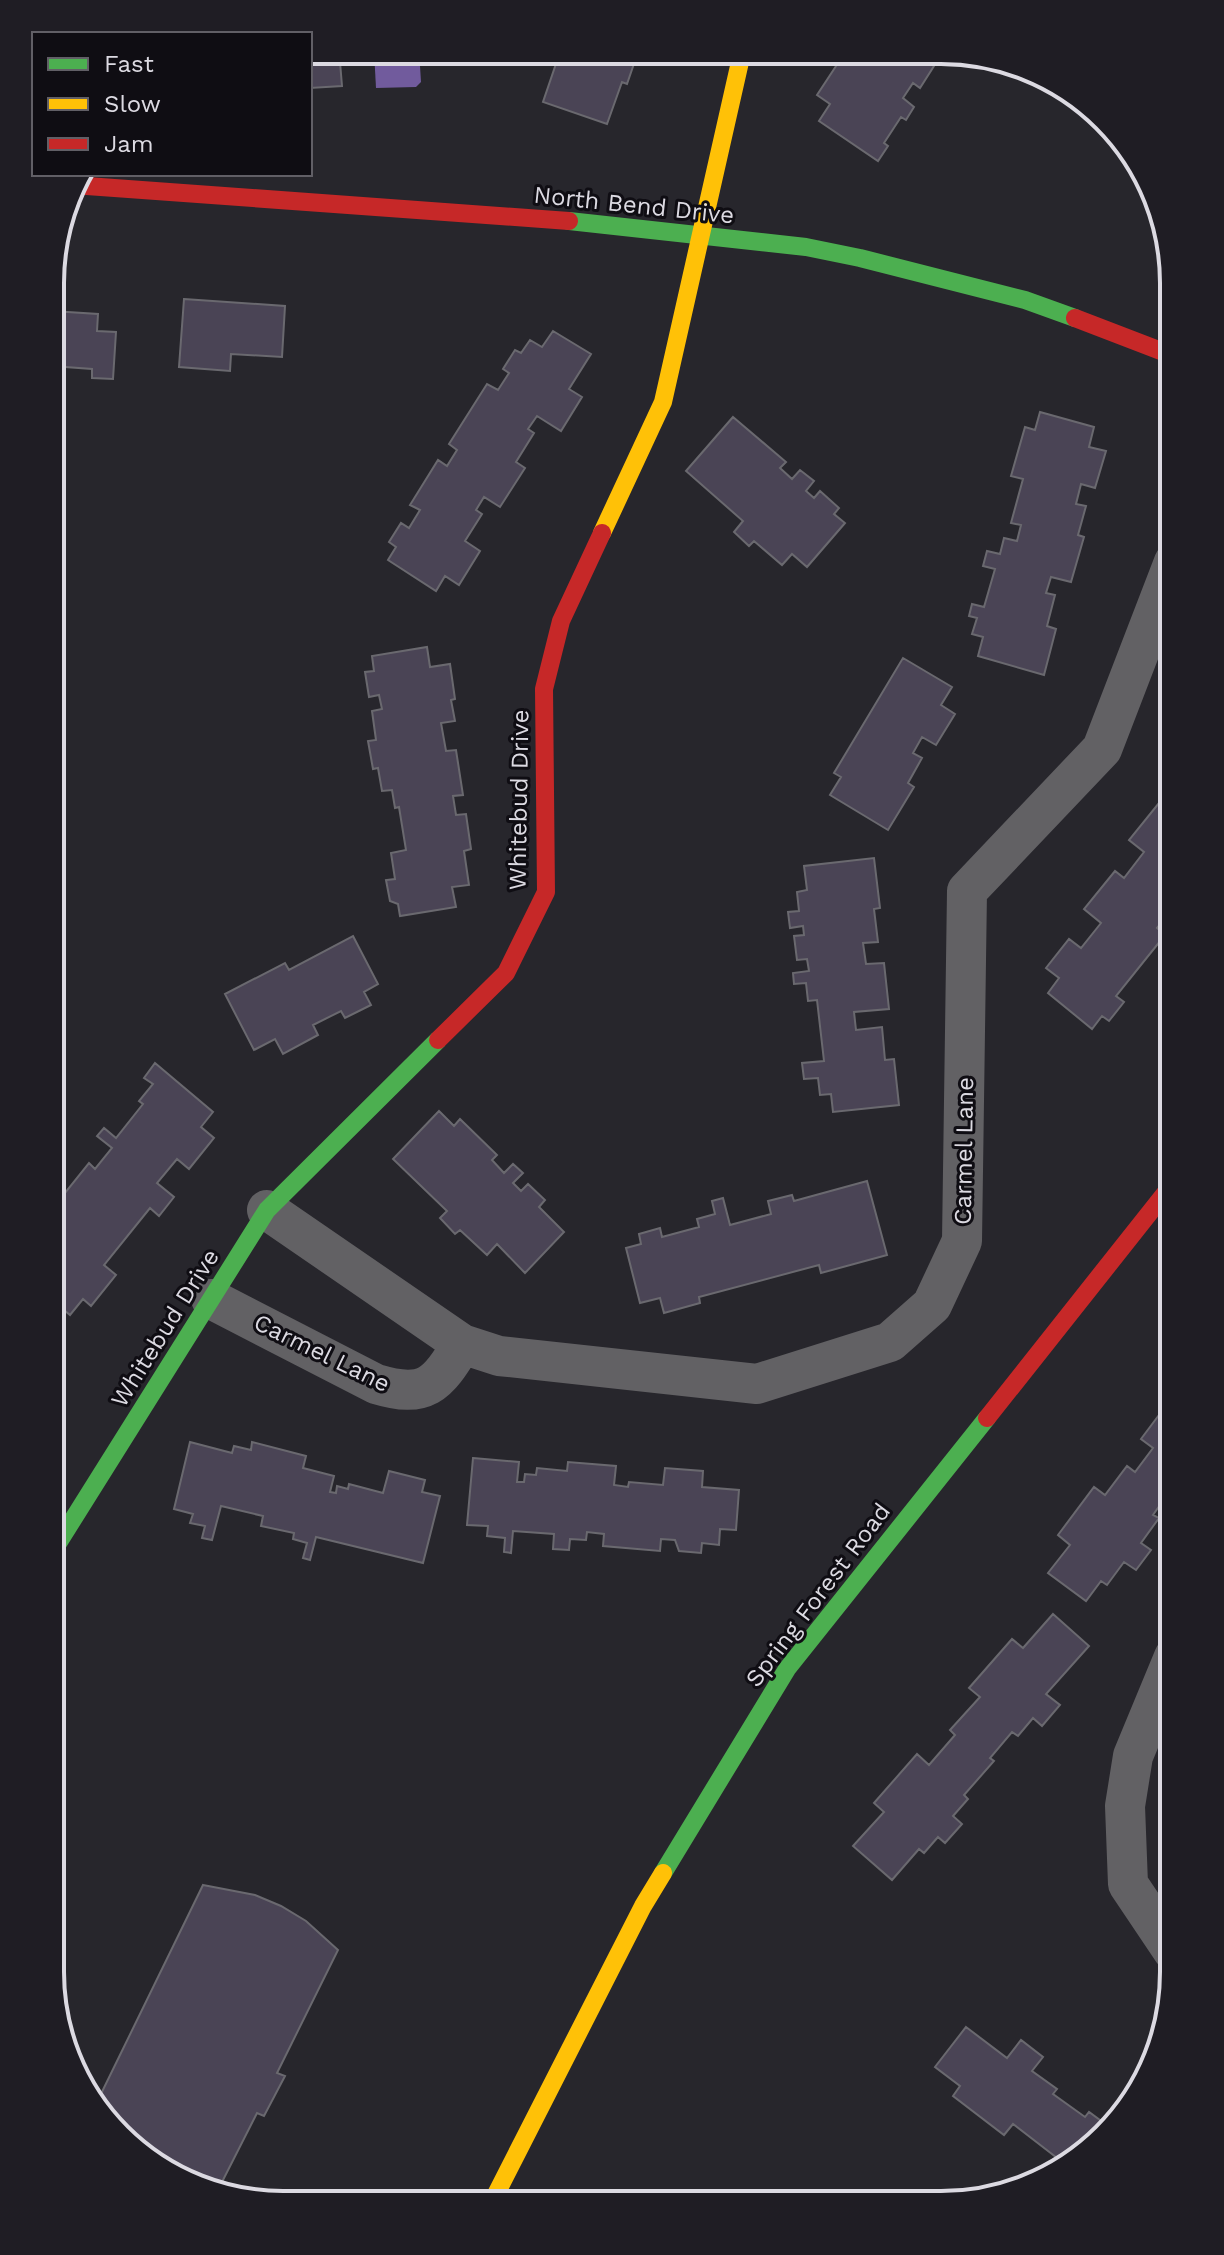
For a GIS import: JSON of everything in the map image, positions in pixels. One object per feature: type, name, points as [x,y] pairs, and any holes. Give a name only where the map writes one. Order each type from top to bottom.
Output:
[{"type":"street","name":"Whitebud Drive","points":[[64,1534],[267,1210],[506,973],[546,892],[544,689],[561,621],[663,402],[740,64]]},
{"type":"street","name":"North Bend Drive","points":[[88,184],[131,182],[569,221],[806,247],[1025,300],[1160,350]]},
{"type":"street","name":"Carmel Lane","points":[[267,1210],[462,1344],[499,1356],[757,1384],[890,1342],[932,1305],[962,1241],[967,891],[1102,749],[1160,598]]},
{"type":"street","name":"Spring Forest Road","points":[[498,2191],[643,1906],[787,1669],[1160,1200]]},
{"type":"street","name":"Carmel Lane","points":[[211,1299],[376,1384],[400,1391],[424,1390],[444,1374],[462,1344]]},
{"type":"street","points":[[1160,1691],[1133,1756],[1125,1806],[1128,1884],[1160,1932]]},
{"type":"shaded area","points":[[375,64],[420,64],[421,82],[416,87],[376,88]]},
{"type":"building","points":[[312,64],[340,64],[342,86],[312,88]]},
{"type":"building","points":[[556,64],[634,64],[627,84],[622,82],[607,124],[543,102]]},
{"type":"building","points":[[837,64],[934,66],[920,88],[913,83],[903,98],[914,107],[906,120],[901,117],[884,143],[888,146],[878,161],[819,121],[830,104],[817,95]]},
{"type":"building","points":[[184,299],[285,306],[282,357],[231,354],[230,371],[179,367]]},
{"type":"building","points":[[64,312],[98,314],[97,331],[116,332],[113,379],[92,378],[92,369],[64,367]]},
{"type":"building","points":[[553,331],[591,354],[569,389],[582,397],[561,431],[537,416],[528,429],[534,433],[516,462],[525,468],[500,507],[484,497],[476,510],[482,514],[465,541],[480,551],[459,585],[445,576],[436,591],[388,560],[396,547],[389,542],[401,523],[409,528],[420,510],[410,505],[438,460],[447,466],[457,450],[449,444],[487,384],[498,390],[509,373],[503,369],[515,350],[521,353],[530,340],[542,347]]},
{"type":"building","points":[[1040,412],[1094,427],[1089,447],[1106,451],[1095,488],[1081,484],[1076,504],[1086,506],[1078,535],[1084,537],[1071,582],[1051,577],[1046,593],[1055,595],[1047,626],[1056,629],[1044,675],[978,656],[983,637],[972,634],[977,618],[969,616],[972,604],[984,607],[995,569],[983,566],[987,551],[1000,554],[1004,538],[1017,541],[1021,525],[1011,523],[1023,479],[1011,476],[1025,427],[1035,430]]},
{"type":"building","points":[[733,417],[786,462],[780,468],[792,479],[800,470],[814,481],[806,491],[814,498],[820,491],[839,508],[834,514],[845,523],[807,567],[792,554],[782,565],[754,541],[749,546],[734,532],[743,521],[686,471]]},
{"type":"building","points":[[427,647],[430,667],[450,664],[455,721],[441,723],[446,751],[456,750],[463,795],[453,796],[456,815],[466,814],[471,849],[464,851],[469,885],[452,887],[456,907],[400,916],[398,904],[390,901],[386,880],[395,879],[391,853],[406,850],[399,807],[395,808],[392,790],[382,791],[378,768],[373,769],[368,741],[376,740],[372,711],[382,709],[379,695],[369,697],[365,672],[374,671],[372,656]]},
{"type":"building","points":[[903,658],[952,687],[941,705],[955,714],[936,745],[922,737],[913,753],[922,758],[908,783],[914,787],[888,830],[830,795],[841,777],[834,773]]},
{"type":"building","points":[[1160,804],[1160,924],[1157,928],[1160,941],[1116,996],[1124,1002],[1109,1021],[1102,1016],[1092,1029],[1048,993],[1059,978],[1046,968],[1069,939],[1081,948],[1101,923],[1084,909],[1115,871],[1124,878],[1144,852],[1129,840]]},
{"type":"building","points":[[874,858],[880,908],[874,909],[878,942],[863,943],[866,964],[884,963],[889,1009],[854,1012],[856,1030],[882,1027],[885,1060],[894,1059],[899,1105],[833,1112],[831,1094],[820,1095],[818,1078],[804,1079],[802,1063],[824,1061],[817,1000],[808,1001],[806,983],[794,984],[793,973],[809,971],[807,959],[797,960],[794,936],[804,935],[803,926],[790,928],[788,912],[799,911],[797,892],[807,890],[804,866]]},
{"type":"building","points":[[353,936],[378,984],[364,992],[371,1005],[345,1018],[341,1011],[313,1025],[318,1035],[283,1054],[275,1039],[254,1050],[225,994],[285,963],[289,970]]},
{"type":"building","points":[[155,1063],[213,1112],[201,1127],[214,1138],[189,1169],[177,1159],[157,1183],[174,1197],[159,1216],[150,1208],[104,1265],[116,1275],[91,1306],[83,1299],[70,1315],[64,1310],[64,1194],[89,1163],[95,1169],[112,1148],[97,1136],[104,1128],[116,1138],[143,1104],[139,1101],[153,1084],[144,1078]]},
{"type":"building","points":[[439,1111],[454,1126],[460,1119],[497,1155],[492,1160],[504,1173],[513,1164],[523,1173],[513,1183],[521,1191],[528,1184],[545,1200],[539,1207],[564,1232],[525,1273],[497,1244],[487,1255],[460,1230],[455,1234],[440,1218],[447,1211],[393,1159]]},
{"type":"building","points":[[867,1181],[887,1255],[821,1273],[819,1265],[699,1297],[700,1303],[664,1313],[660,1298],[640,1303],[626,1248],[641,1244],[639,1234],[660,1228],[662,1237],[699,1227],[697,1219],[715,1214],[712,1201],[723,1198],[730,1225],[771,1214],[768,1201],[792,1195],[794,1201]]},
{"type":"building","points":[[1160,1414],[1160,1505],[1153,1515],[1159,1518],[1141,1543],[1151,1550],[1136,1570],[1124,1562],[1107,1585],[1101,1581],[1086,1601],[1048,1573],[1070,1545],[1058,1535],[1094,1487],[1105,1495],[1127,1466],[1135,1472],[1153,1448],[1141,1439]]},
{"type":"building","points":[[190,1442],[232,1453],[234,1446],[251,1450],[252,1442],[306,1456],[303,1468],[334,1476],[330,1492],[336,1493],[337,1486],[348,1489],[349,1484],[383,1493],[389,1471],[425,1480],[422,1492],[440,1496],[423,1563],[316,1537],[310,1560],[303,1558],[307,1543],[293,1539],[294,1533],[261,1526],[263,1516],[221,1506],[212,1540],[202,1538],[205,1526],[190,1523],[193,1514],[174,1509]]},
{"type":"building","points":[[473,1458],[519,1462],[517,1482],[524,1482],[525,1474],[536,1475],[537,1468],[567,1471],[568,1462],[616,1466],[614,1485],[628,1487],[629,1482],[663,1485],[665,1468],[703,1471],[702,1487],[739,1490],[736,1530],[720,1529],[719,1545],[702,1543],[701,1553],[679,1551],[675,1540],[661,1539],[660,1551],[603,1546],[604,1534],[587,1532],[586,1540],[570,1539],[569,1550],[553,1549],[554,1534],[513,1531],[511,1553],[504,1552],[505,1538],[487,1536],[488,1526],[467,1525]]},
{"type":"building","points":[[1053,1614],[1089,1646],[1046,1694],[1060,1705],[1042,1726],[1033,1718],[1018,1736],[1012,1732],[990,1758],[994,1761],[964,1795],[968,1799],[953,1816],[962,1824],[945,1843],[938,1837],[924,1853],[919,1849],[892,1880],[853,1846],[884,1812],[874,1803],[917,1754],[929,1765],[955,1735],[950,1730],[980,1697],[969,1688],[1012,1639],[1023,1648]]},
{"type":"building","points":[[203,1885],[255,1895],[281,1906],[306,1921],[338,1950],[277,2073],[285,2076],[264,2116],[257,2113],[222,2182],[161,2154],[118,2116],[101,2094]]},
{"type":"building","points":[[966,2027],[1007,2058],[1021,2040],[1043,2057],[1032,2071],[1057,2089],[1053,2094],[1085,2117],[1089,2112],[1101,2121],[1057,2158],[1013,2124],[1004,2135],[953,2096],[960,2086],[935,2067]]},
{"type":"traffic: fast","points":[[569,221],[806,247],[1025,300],[1075,318]]},
{"type":"traffic: fast","points":[[64,1534],[267,1210],[438,1040]]},
{"type":"traffic: fast","points":[[663,1873],[787,1669],[987,1418]]},
{"type":"traffic: slow","points":[[602,533],[663,402],[740,64]]},
{"type":"traffic: slow","points":[[498,2191],[643,1906],[663,1873]]},
{"type":"traffic: jam","points":[[87,186],[569,221]]},
{"type":"traffic: jam","points":[[1075,318],[1160,351]]},
{"type":"traffic: jam","points":[[438,1040],[506,973],[546,892],[544,689],[561,621],[602,533]]},
{"type":"traffic: jam","points":[[987,1418],[1160,1200]]}]
